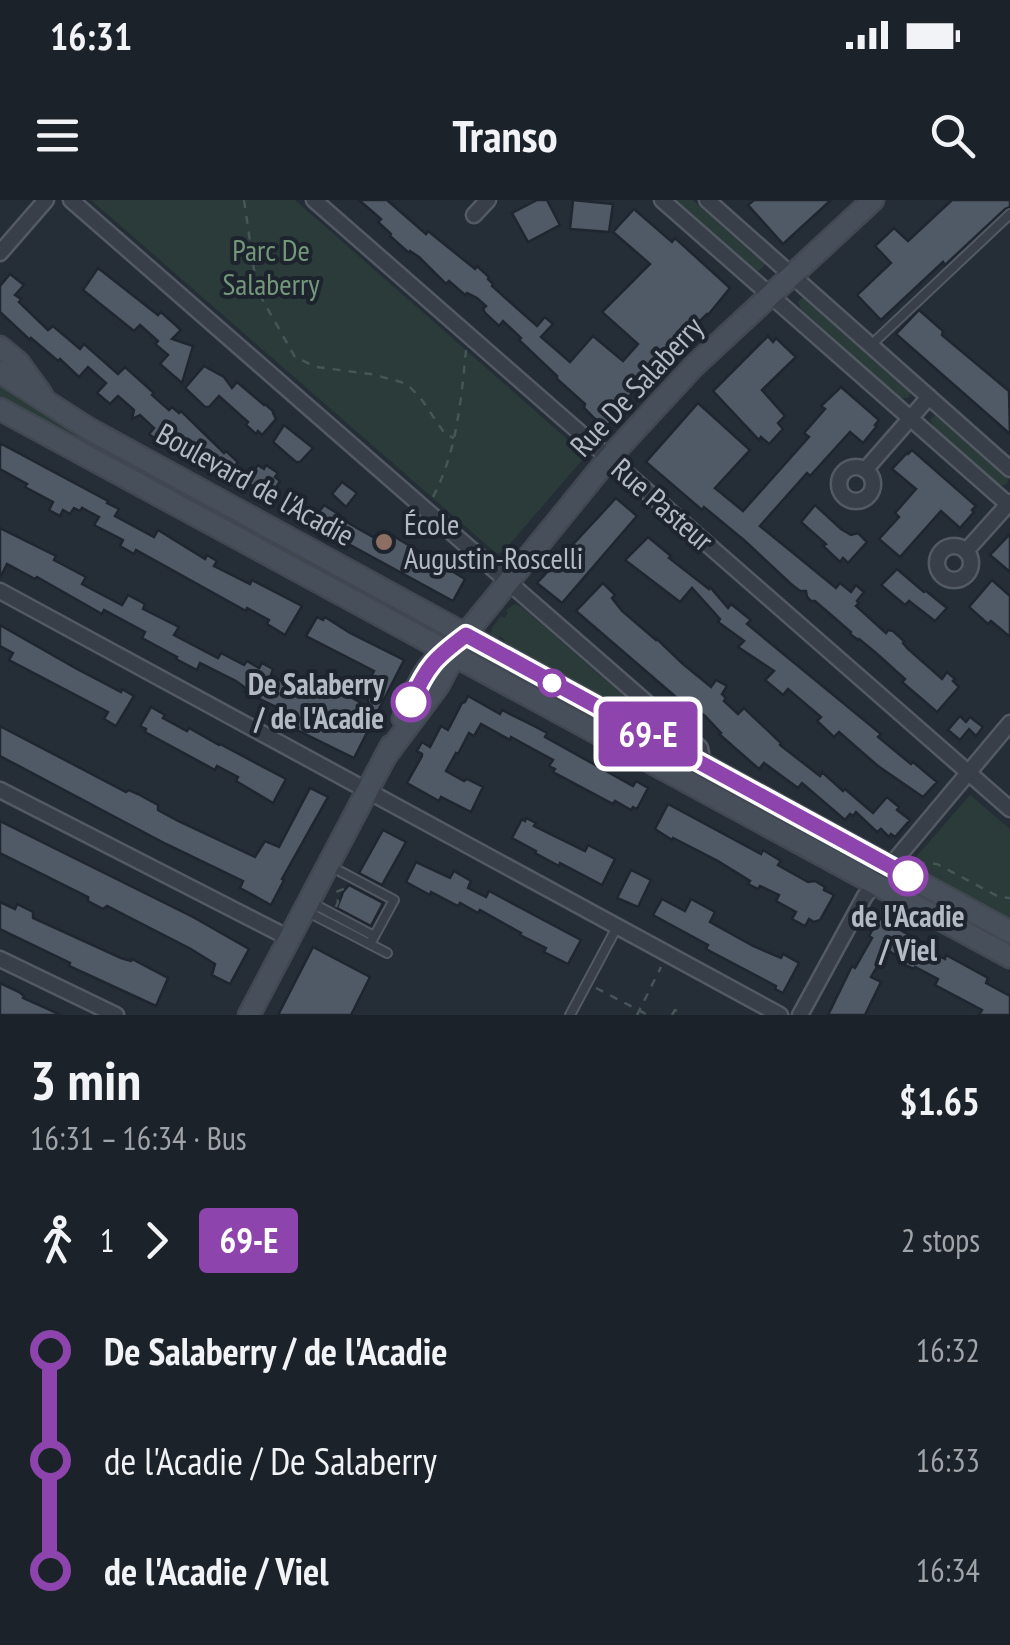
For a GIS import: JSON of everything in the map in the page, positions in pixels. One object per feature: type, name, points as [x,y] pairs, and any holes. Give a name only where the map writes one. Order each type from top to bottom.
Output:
[{"type":"main road","name":"Rue De Salaberry","points":[[249,1015],[434,659],[451,652],[466,635],[609,458],[678,381],[873,200]]},
{"type":"main road","points":[[0,347],[18,362],[50,405]]},
{"type":"main road","name":"Boulevard de l'Acadie","points":[[0,372],[50,405],[696,761],[900,866],[1010,932]]},
{"type":"main road","name":"Boulevard de l'Acadie","points":[[0,409],[1010,957]]},
{"type":"street","points":[[0,253],[46,200]]},
{"type":"street","points":[[71,200],[699,746],[701,753],[696,761]]},
{"type":"street","name":"Rue Pasteur","points":[[314,200],[1010,810]]},
{"type":"street","points":[[474,216],[488,200]]},
{"type":"street","points":[[662,200],[1009,504],[966,552]]},
{"type":"street","points":[[707,200],[1010,468]]},
{"type":"street","points":[[865,470],[929,397]]},
{"type":"street","points":[[0,591],[780,1015]]},
{"type":"street","points":[[636,753],[654,722],[655,710]]},
{"type":"street","points":[[800,1015],[865,896],[875,883],[900,866],[1010,723]]},
{"type":"street","points":[[0,790],[289,938]]},
{"type":"street","points":[[0,959],[116,1015]]},
{"type":"lane","points":[[871,345],[1010,214]]},
{"type":"lane","points":[[328,864],[394,900],[372,940]]},
{"type":"lane","points":[[306,906],[372,940],[387,953]]},
{"type":"lane","points":[[570,1015],[617,927]]},
{"type":"path","points":[[244,200],[257,290],[295,357],[316,367],[401,382],[422,400],[444,434],[454,438]]},
{"type":"path","points":[[431,499],[454,438],[466,349]]},
{"type":"path","points":[[900,866],[937,864],[999,897],[1010,898]]},
{"type":"path","points":[[330,898],[339,901],[336,889],[344,889],[350,880]]},
{"type":"path","points":[[638,1013],[661,966]]},
{"type":"path","points":[[587,983],[648,1015]]},
{"type":"path","points":[[672,1015],[675,1010],[678,1012]]},
{"type":"green space","name":"Parc De Salaberry","points":[[91,200],[295,200],[583,453],[584,458],[503,552],[497,554]]},
{"type":"green space","points":[[676,200],[693,200],[754,255],[768,262],[755,274]]},
{"type":"green space","points":[[802,298],[910,390],[908,398],[901,398],[801,309],[798,302]]},
{"type":"green space","points":[[0,385],[81,436],[426,624],[423,628],[0,397]]},
{"type":"green space","points":[[935,415],[1006,475],[1007,484],[1001,486],[933,426],[930,420]]},
{"type":"green space","points":[[515,604],[641,711],[637,717],[504,644],[499,636],[497,640],[491,634],[492,628]]},
{"type":"green space","points":[[481,652],[630,732],[626,740],[514,679],[478,657]]},
{"type":"green space","points":[[660,749],[867,861],[863,869],[656,756]]},
{"type":"green space","points":[[970,795],[1010,829],[1010,924],[913,865]]},
{"type":"building","points":[[359,200],[387,200],[426,234],[428,231],[475,269],[477,266],[492,286],[537,326],[545,317],[553,324],[541,337],[570,362],[593,336],[623,361],[638,344],[602,312],[650,264],[613,232],[634,209],[672,242],[675,238],[730,288],[666,357],[658,362],[655,359],[629,388],[632,393],[617,409],[620,412],[607,426],[602,426],[503,321],[499,326],[477,298],[465,295],[449,281],[446,284],[419,257],[409,253]]},
{"type":"building","points":[[537,200],[547,200],[560,225],[528,242],[512,213]]},
{"type":"building","points":[[573,200],[613,204],[609,232],[570,229]]},
{"type":"building","points":[[754,200],[831,200],[783,244],[748,205]]},
{"type":"building","points":[[952,200],[1010,200],[1010,207],[881,320],[857,295],[891,263],[875,246],[894,228],[908,241]]},
{"type":"building","points":[[98,268],[181,330],[172,339],[193,346],[182,383],[160,364],[168,355],[155,344],[158,341],[140,325],[134,331],[83,290]]},
{"type":"building","points":[[10,274],[24,285],[15,295],[21,299],[19,302],[48,330],[53,326],[80,349],[84,344],[118,374],[125,367],[169,410],[172,407],[181,411],[238,462],[227,474],[178,435],[166,448],[149,434],[154,428],[140,415],[132,419],[134,410],[118,396],[110,404],[97,393],[106,383],[88,367],[79,377],[30,340],[0,312],[0,286]]},
{"type":"building","points":[[919,310],[943,331],[942,335],[1009,391],[1010,434],[896,334]]},
{"type":"building","points":[[768,336],[773,342],[776,338],[796,357],[762,390],[785,416],[778,423],[783,429],[769,444],[761,437],[759,440],[713,391]]},
{"type":"building","points":[[204,366],[224,377],[232,388],[237,382],[274,412],[276,419],[262,435],[246,425],[248,422],[219,396],[205,407],[185,388]]},
{"type":"building","points":[[841,387],[879,420],[877,426],[863,443],[850,432],[760,526],[836,588],[840,583],[851,592],[856,585],[864,592],[856,606],[886,633],[893,631],[942,679],[947,672],[955,679],[959,687],[937,712],[876,653],[811,601],[806,591],[791,584],[745,541],[646,462],[698,403],[750,450],[715,488],[743,511],[809,437],[804,433],[825,409],[821,406]]},
{"type":"building","points":[[284,425],[313,448],[300,462],[273,442]]},
{"type":"building","points":[[0,443],[108,501],[119,509],[115,516],[154,537],[158,530],[205,559],[207,555],[217,561],[214,566],[302,606],[285,635],[247,608],[246,611],[136,550],[134,554],[120,546],[123,540],[94,525],[99,517],[82,508],[74,508],[70,514],[63,510],[60,516],[49,510],[53,502],[0,469]]},
{"type":"building","points":[[912,450],[976,506],[960,528],[941,511],[900,557],[879,539],[916,489],[892,469]]},
{"type":"building","points":[[258,465],[278,473],[275,477],[280,481],[271,496],[246,482]]},
{"type":"building","points":[[342,482],[357,493],[346,507],[332,494]]},
{"type":"building","points":[[616,498],[637,516],[562,603],[537,583]]},
{"type":"building","points":[[324,505],[380,541],[385,531],[465,579],[453,601],[332,535],[327,541],[308,529],[300,510],[313,520]]},
{"type":"building","points":[[815,505],[841,529],[851,535],[858,533],[867,542],[848,563],[843,558],[840,562],[801,522]]},
{"type":"building","points":[[0,528],[56,556],[54,560],[86,577],[82,584],[122,605],[128,595],[145,604],[143,609],[179,627],[174,635],[218,658],[221,653],[259,668],[262,663],[273,669],[271,675],[310,696],[319,679],[370,708],[365,688],[374,671],[306,636],[317,617],[325,617],[404,660],[354,758],[293,728],[299,718],[245,692],[247,689],[236,681],[200,663],[197,670],[176,659],[142,638],[145,632],[104,610],[102,614],[7,564],[0,578]]},
{"type":"building","points":[[1010,534],[1010,572],[990,555]]},
{"type":"building","points":[[648,537],[669,558],[710,587],[728,608],[731,604],[751,620],[747,624],[881,734],[878,737],[937,782],[923,797],[878,766],[839,732],[834,737],[817,721],[821,717],[788,689],[783,695],[765,680],[774,671],[738,647],[744,641],[718,622],[720,619],[692,588],[680,602],[625,560]]},
{"type":"building","points":[[897,569],[947,608],[935,621],[909,601],[905,605],[881,585]]},
{"type":"building","points":[[992,580],[1010,596],[1010,637],[969,607]]},
{"type":"building","points":[[603,583],[615,595],[612,598],[622,611],[683,664],[711,687],[716,680],[727,686],[722,694],[724,701],[738,714],[744,708],[780,745],[873,813],[887,797],[910,820],[895,837],[889,837],[881,829],[877,832],[856,812],[845,820],[802,783],[798,788],[764,763],[759,769],[719,734],[705,716],[684,704],[576,611]]},
{"type":"building","points":[[0,625],[134,696],[116,726],[104,719],[108,712],[9,660],[13,653],[0,646]]},
{"type":"building","points":[[468,696],[547,733],[545,737],[633,786],[636,781],[648,788],[637,809],[615,801],[613,804],[553,772],[555,769],[549,766],[553,760],[481,724],[474,736],[469,733],[446,771],[483,787],[471,812],[441,797],[439,801],[407,783],[422,756],[417,751],[422,742],[430,747],[441,726],[448,730]]},
{"type":"building","points":[[151,707],[187,731],[189,728],[286,779],[273,803],[236,781],[238,777],[217,766],[215,770],[145,732],[140,726]]},
{"type":"building","points":[[960,716],[966,722],[970,717],[983,727],[976,736],[969,729],[960,740],[948,730]]},
{"type":"building","points":[[0,726],[126,792],[138,794],[178,821],[255,857],[265,841],[279,847],[310,788],[328,797],[271,905],[240,888],[243,881],[0,756]]},
{"type":"building","points":[[668,804],[761,854],[763,850],[781,861],[778,865],[825,887],[834,895],[820,920],[809,919],[805,926],[792,919],[796,912],[776,901],[779,895],[748,884],[750,881],[718,861],[655,829]]},
{"type":"building","points":[[526,818],[536,823],[534,826],[585,851],[588,845],[615,859],[602,885],[560,863],[559,866],[512,838]]},
{"type":"building","points":[[0,821],[249,949],[230,984],[212,975],[215,964],[191,949],[107,906],[103,909],[88,901],[88,897],[0,853]]},
{"type":"building","points":[[383,830],[406,842],[382,885],[359,873]]},
{"type":"building","points":[[416,862],[450,878],[454,871],[471,881],[468,888],[486,897],[489,891],[581,940],[568,964],[480,910],[478,913],[460,903],[458,906],[406,882]]},
{"type":"building","points":[[631,870],[651,880],[638,907],[617,898]]},
{"type":"building","points":[[349,885],[383,903],[371,926],[337,908]]},
{"type":"building","points":[[662,899],[685,911],[691,899],[715,912],[710,922],[753,946],[799,963],[783,993],[653,915]]},
{"type":"building","points":[[0,902],[15,909],[17,904],[33,912],[33,918],[168,978],[156,1006],[0,929]]},
{"type":"building","points":[[879,918],[927,945],[925,949],[945,959],[946,955],[988,978],[986,983],[1010,996],[1010,1015],[979,1015],[982,1010],[935,985],[938,979],[902,964],[904,960],[887,950],[871,977],[881,982],[865,1015],[828,1015],[852,966],[855,968],[872,938],[869,936]]},
{"type":"building","points":[[313,947],[370,977],[351,1015],[278,1015]]},
{"type":"building","points":[[0,983],[23,998],[61,1015],[0,1015]]},
{"type":"bus line","name":"69-E","points":[[411,702],[434,659],[466,635],[908,876]]},
{"type":"place","name":"École Augustin-Roscelli","points":[[384,542]]},
{"type":"place","name":"De Salaberry / de l'Acadie","points":[[411,702]]},
{"type":"place","name":"de l'Acadie / Viel","points":[[908,876]]}]
